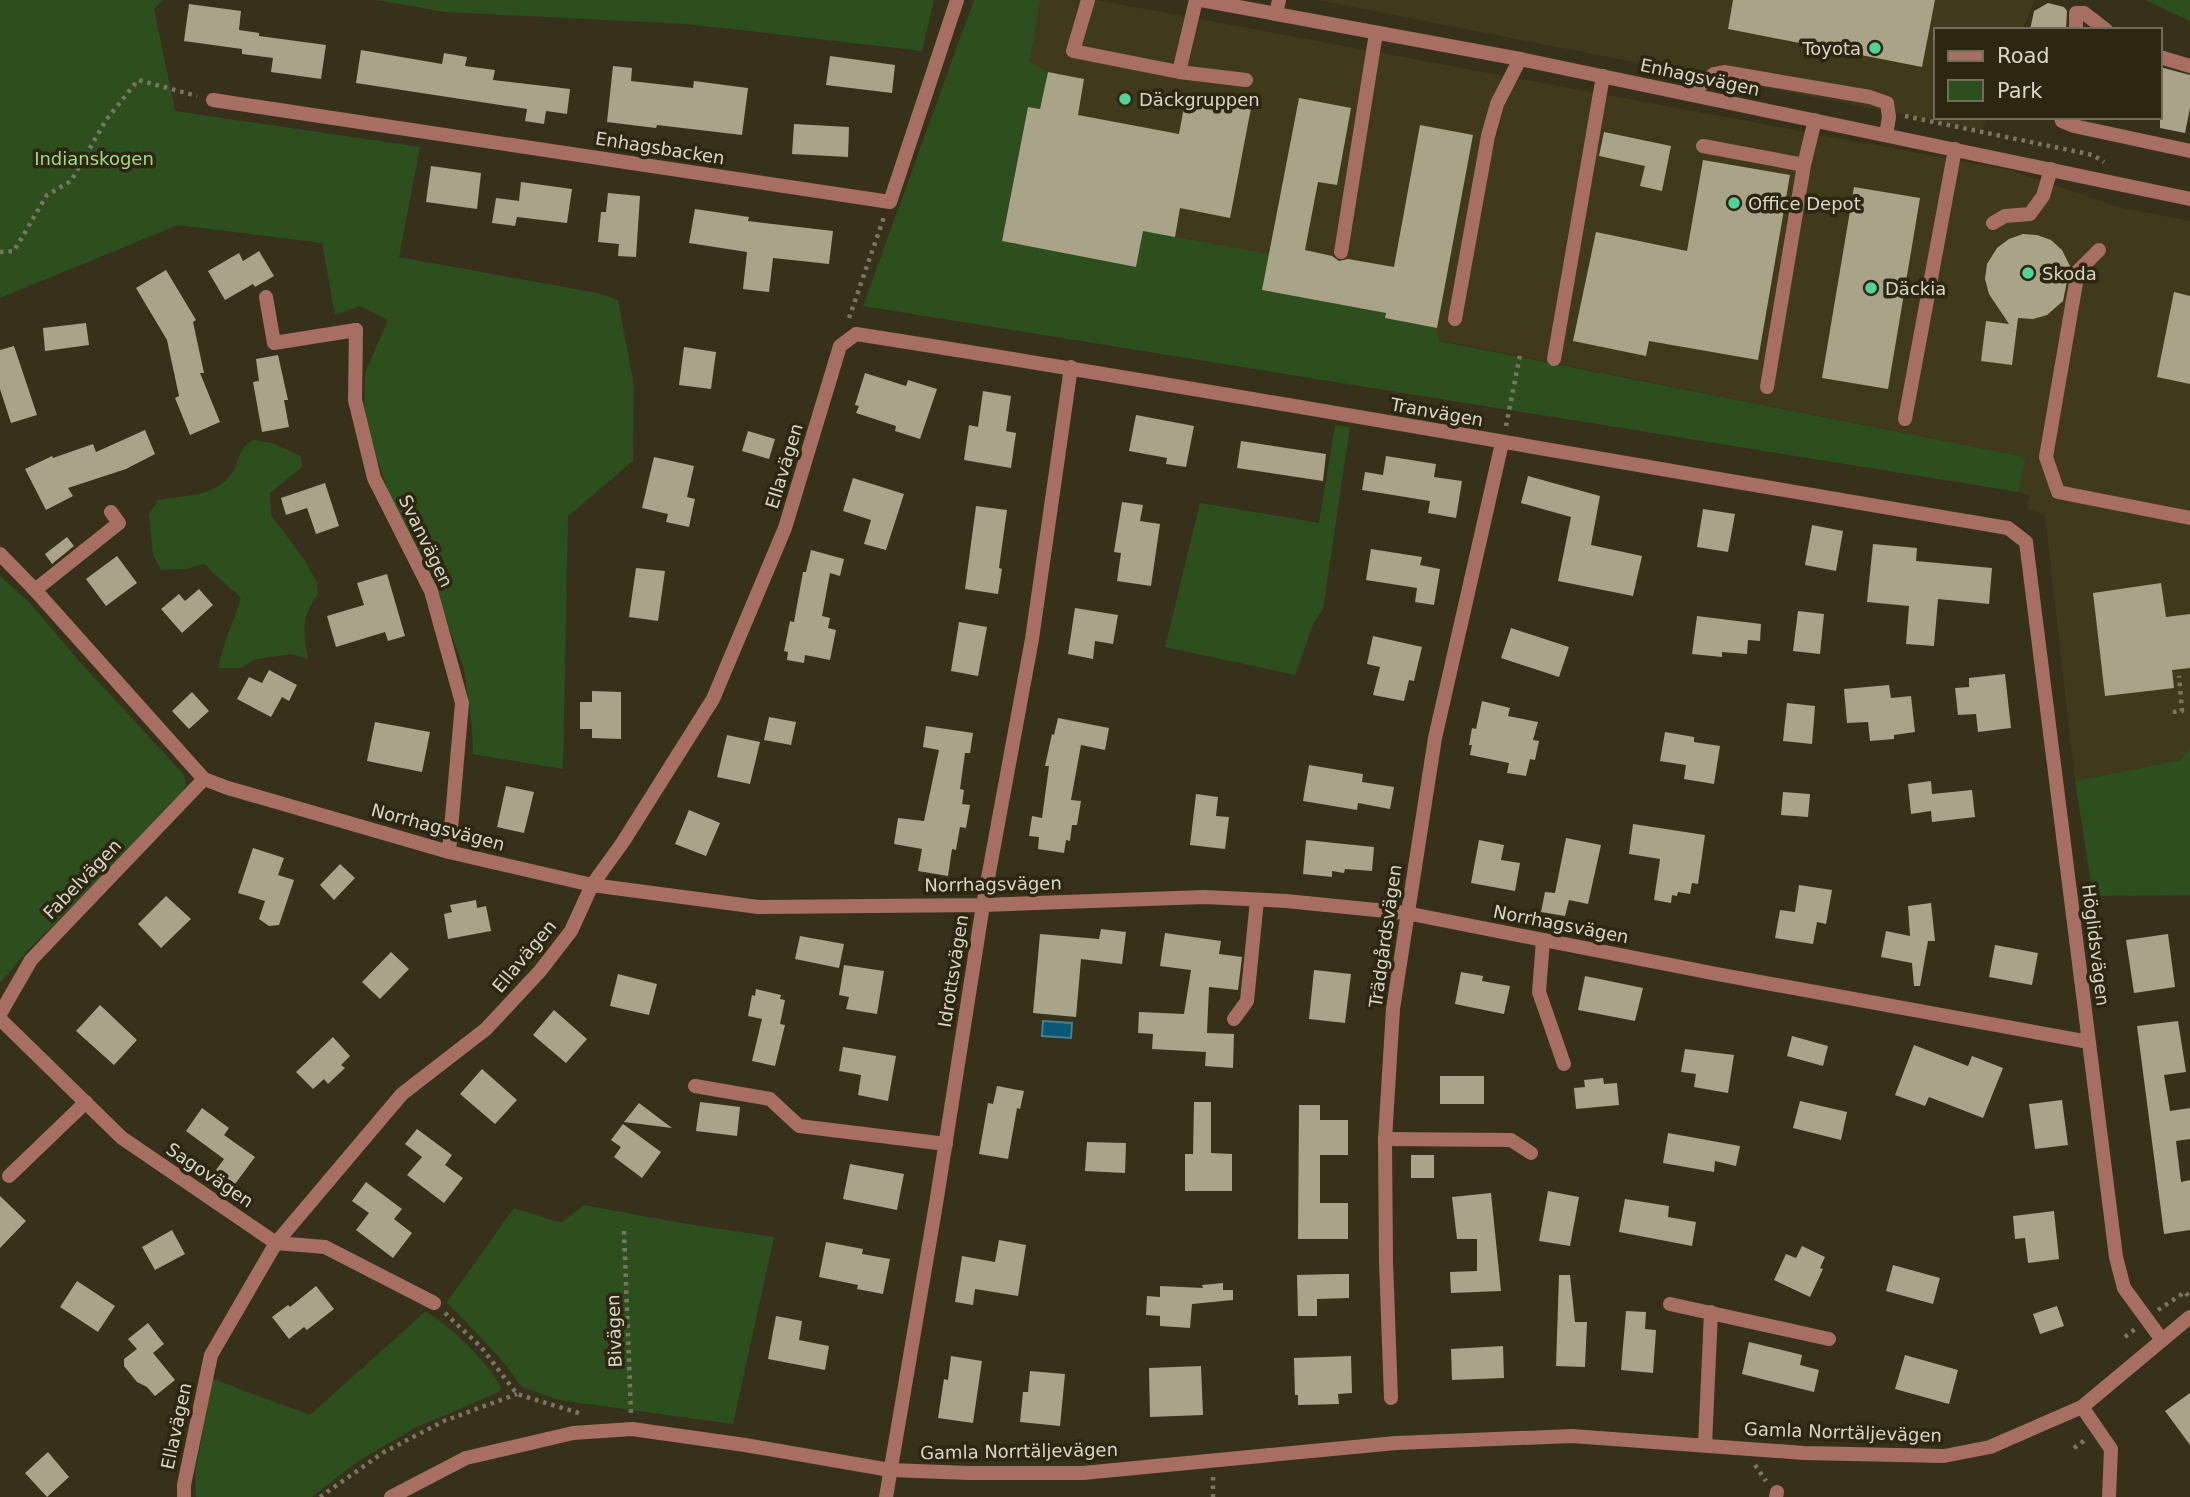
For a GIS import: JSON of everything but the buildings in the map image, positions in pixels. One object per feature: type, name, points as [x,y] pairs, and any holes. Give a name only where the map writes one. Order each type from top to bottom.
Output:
[{"type":"street","points":[[890,202],[957,0]]},
{"type":"street","points":[[1088,0],[1073,51],[1179,72],[1246,80]]},
{"type":"street","points":[[1179,72],[1198,0]]},
{"type":"street","name":"Enhagsvägen","points":[[1198,0],[1277,7],[1376,33],[1520,59],[2190,200]]},
{"type":"street","points":[[2076,28],[2076,13],[2084,13],[2103,28]]},
{"type":"street","points":[[1341,252],[1376,33]]},
{"type":"street","points":[[2162,58],[2190,66]]},
{"type":"street","points":[[1455,319],[1488,136],[1497,104],[1520,59]]},
{"type":"street","points":[[1690,94],[1714,74],[1724,72],[1870,97],[1887,103],[1890,113],[1886,135]]},
{"type":"street","points":[[1554,359],[1602,76]]},
{"type":"street","name":"Enhagsbacken","points":[[213,100],[890,202]]},
{"type":"street","points":[[2062,119],[2074,126],[2190,151]]},
{"type":"street","points":[[1767,387],[1804,165],[1815,120]]},
{"type":"street","points":[[1703,146],[1804,165]]},
{"type":"street","points":[[1905,419],[1955,149]]},
{"type":"street","points":[[1993,223],[2005,216],[2030,214],[2043,196],[2050,169]]},
{"type":"street","points":[[2099,250],[2078,271],[2046,457],[2058,492],[2190,518]]},
{"type":"street","name":"Svanvägen","points":[[266,297],[274,343],[356,330],[355,400],[374,478],[431,591],[462,702],[449,852]]},
{"type":"street","name":"Tranvägen","points":[[840,345],[856,334],[1071,368],[2008,528],[2025,542]]},
{"type":"street","name":"Ellavägen","points":[[184,1497],[184,1485],[211,1356],[276,1243],[402,1094],[486,1028],[540,971],[571,931],[592,885],[623,842],[713,699],[785,528],[840,345]]},
{"type":"street","name":"Idrottsvägen","points":[[886,1497],[946,1144],[983,905],[1032,639],[1071,368]]},
{"type":"street","name":"Trädgårdsvägen","points":[[1391,1398],[1385,1262],[1385,1139],[1393,1009],[1435,738],[1502,443]]},
{"type":"street","points":[[35,590],[119,523],[111,512]]},
{"type":"street","name":"Höglidsvägen","points":[[2025,542],[2116,1257],[2124,1288],[2162,1340]]},
{"type":"street","name":"Norrhagsvägen","points":[[0,554],[204,779],[449,852],[592,885],[758,907],[983,905],[1204,897],[1406,913],[2090,1042]]},
{"type":"street","name":"Fabelvägen","points":[[0,1017],[31,960],[204,779]]},
{"type":"street","points":[[1234,1019],[1247,1001],[1257,900]]},
{"type":"street","points":[[1543,940],[1539,992],[1564,1064]]},
{"type":"street","name":"Sagovägen","points":[[0,1017],[121,1138],[276,1243],[325,1247],[434,1303]]},
{"type":"street","points":[[695,1086],[770,1099],[799,1126],[946,1144]]},
{"type":"street","points":[[9,1176],[86,1102]]},
{"type":"street","points":[[1385,1139],[1511,1140],[1531,1153]]},
{"type":"street","points":[[1670,1304],[1829,1339]]},
{"type":"street","points":[[1705,1445],[1711,1312]]},
{"type":"street","name":"Gamla Norrtäljevägen","points":[[391,1497],[466,1458],[573,1433],[632,1429],[890,1470],[969,1473],[1083,1473],[1395,1443],[1572,1436],[1804,1453],[1944,1456],[1990,1447],[2082,1407],[2190,1317]]},
{"type":"street","points":[[2082,1407],[2111,1449],[2109,1497]]},
{"type":"path","points":[[0,252],[14,251],[47,195],[71,181],[106,120],[138,80],[213,100]]},
{"type":"path","points":[[840,345],[890,202]]},
{"type":"path","points":[[1502,443],[1520,355]]},
{"type":"path","points":[[2173,712],[2182,711],[2179,676]]},
{"type":"path","name":"Bivägen","points":[[624,1231],[632,1429]]},
{"type":"path","points":[[434,1303],[481,1347],[517,1394],[594,1417]]},
{"type":"path","points":[[320,1497],[384,1452],[444,1421],[517,1394]]},
{"type":"path","points":[[1746,1449],[1759,1473],[1776,1495]]},
{"type":"shaded area","points":[[1040,0],[1097,0],[2009,170],[2118,207],[2190,221],[2190,748],[2180,760],[2075,781],[2045,514],[2027,510],[2030,495],[2019,492],[2024,457],[1439,340],[1437,328],[1385,318],[1143,231],[1136,267],[1002,241],[1028,107],[1040,109],[1048,72],[1030,62]]},
{"type":"shaded area","points":[[1317,0],[2035,0],[2023,28],[1934,28],[1934,119],[1986,119],[1982,130]]},
{"type":"green space","name":"Indianskogen","points":[[0,0],[163,0],[154,9],[175,111],[420,147],[399,257],[602,294],[618,300],[634,386],[633,461],[568,516],[563,769],[473,754],[464,669],[424,562],[389,494],[364,420],[365,373],[388,320],[360,306],[335,315],[322,243],[178,225],[0,298]]},
{"type":"green space","points":[[377,0],[934,0],[922,51],[687,24],[445,12]]},
{"type":"green space","points":[[974,0],[1040,0],[1030,62],[1048,72],[1040,109],[1028,107],[1002,241],[1136,267],[1143,231],[1269,254],[1356,307],[1365,262],[1394,268],[1385,318],[1437,328],[1439,341],[2025,457],[2019,492],[863,306]]},
{"type":"green space","points":[[2145,0],[2190,0],[2190,21]]},
{"type":"green space","points":[[1335,425],[1350,427],[1323,609],[1313,624],[1295,675],[1165,647],[1200,503],[1319,523]]},
{"type":"green space","points":[[253,440],[272,443],[301,456],[302,467],[270,493],[271,515],[304,559],[317,583],[318,594],[306,618],[305,641],[308,659],[292,654],[256,659],[241,668],[219,668],[225,641],[241,598],[204,564],[186,569],[161,570],[153,555],[149,514],[158,500],[205,492],[222,483],[233,471],[243,448]]},
{"type":"green space","points":[[0,576],[29,602],[79,661],[184,775],[186,785],[175,806],[27,951],[0,983]]},
{"type":"green space","points":[[2190,748],[2190,895],[2093,896],[2075,781],[2180,760]]},
{"type":"green space","points":[[584,1205],[774,1237],[733,1424],[559,1400],[522,1387],[501,1359],[447,1302],[514,1208],[561,1223]]},
{"type":"green space","points":[[426,1311],[448,1327],[476,1354],[501,1386],[499,1392],[415,1428],[357,1462],[312,1497],[196,1497],[195,1472],[213,1379],[310,1415]]},
{"type":"water","points":[[1043,1021],[1072,1023],[1071,1038],[1042,1036]]},
{"type":"place","name":"Toyota","points":[[1875,48]]},
{"type":"place","name":"Däckgruppen","points":[[1125,99]]},
{"type":"place","name":"Office Depot","points":[[1734,203]]},
{"type":"place","name":"Skoda","points":[[2028,273]]},
{"type":"place","name":"Däckia","points":[[1871,288]]}]
